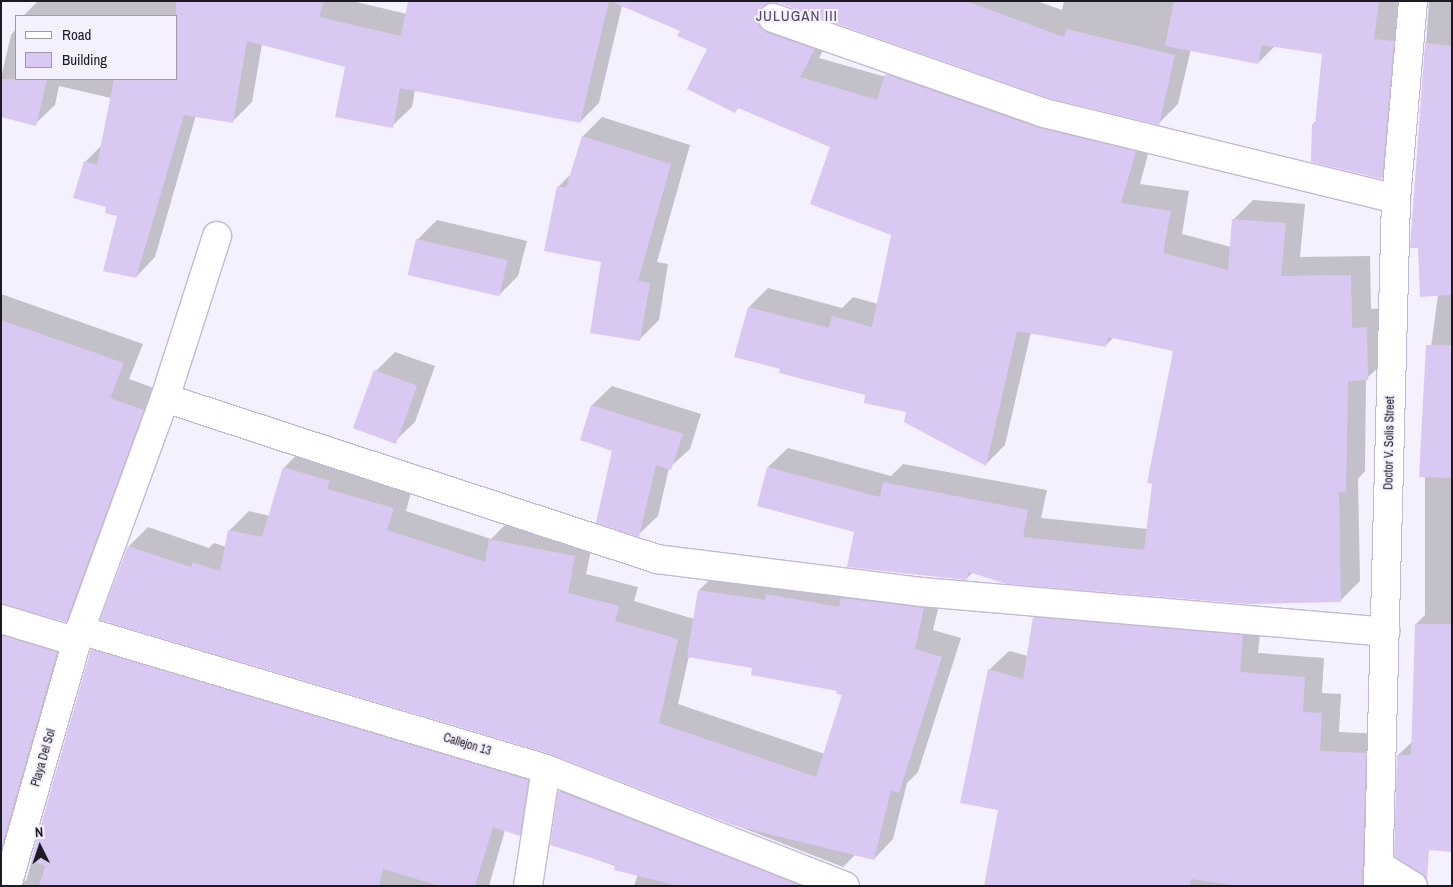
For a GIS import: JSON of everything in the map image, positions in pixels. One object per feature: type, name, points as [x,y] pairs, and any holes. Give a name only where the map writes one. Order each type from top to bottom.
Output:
[{"type":"street","name":"Doctor V. Solis Street","points":[[1379,875],[1396,199],[1413,1]]},
{"type":"street","points":[[773,18],[1044,113],[1396,199]]},
{"type":"street","name":"Playa Del Sol","points":[[7,886],[79,636],[165,398],[217,236]]},
{"type":"street","points":[[165,398],[657,559],[921,592],[1385,632]]},
{"type":"street","name":"Callejon 13","points":[[1,619],[79,636],[546,769],[845,886]]},
{"type":"street","points":[[528,886],[546,769]]},
{"type":"street","points":[[1379,875],[1413,886]]},
{"type":"building","points":[[176,1],[324,1],[319,17],[401,36],[408,1],[609,1],[580,123],[400,88],[393,128],[335,117],[345,67],[247,41],[233,123],[184,115],[136,278],[103,271],[117,216],[105,213],[106,207],[73,198],[84,161],[97,165],[114,80],[178,80],[178,15],[176,15]]},
{"type":"building","points":[[610,1],[965,1],[1064,37],[1066,29],[1175,55],[1159,125],[1048,98],[778,3],[763,6],[758,13],[758,21],[767,33],[815,49],[800,77],[877,100],[885,74],[1039,128],[1136,151],[1121,203],[1171,211],[1163,253],[1228,270],[1232,219],[1286,223],[1281,276],[1351,275],[1352,328],[1367,327],[1368,380],[1348,381],[1346,492],[1339,492],[1341,602],[1248,604],[1006,584],[969,572],[966,580],[847,567],[854,532],[757,506],[767,467],[880,497],[883,482],[1028,510],[1023,537],[1144,550],[1152,484],[1147,483],[1173,351],[1108,337],[1106,347],[1017,331],[986,466],[904,422],[906,412],[864,403],[865,395],[779,373],[780,369],[734,357],[748,307],[829,328],[832,316],[872,327],[891,235],[810,204],[830,147],[738,108],[735,113],[687,89],[707,49],[677,36],[680,31]]},
{"type":"building","points":[[1174,1],[1379,1],[1374,39],[1394,41],[1382,179],[1311,162],[1312,124],[1315,124],[1322,54],[1262,45],[1258,64],[1165,46]]},
{"type":"building","points":[[1425,43],[1452,46],[1452,295],[1420,297],[1418,248],[1410,248]]},
{"type":"building","points":[[1,79],[47,80],[36,126],[1,117]]},
{"type":"building","points":[[582,136],[671,164],[638,281],[650,283],[640,341],[590,333],[601,262],[544,251],[557,186],[566,188]]},
{"type":"building","points":[[416,239],[508,260],[499,296],[408,275]]},
{"type":"building","points":[[1,320],[124,363],[110,398],[144,410],[66,622],[1,604]]},
{"type":"building","points":[[1426,345],[1452,345],[1452,478],[1419,477]]},
{"type":"building","points":[[374,370],[417,386],[396,444],[353,428]]},
{"type":"building","points":[[591,405],[683,434],[671,470],[656,465],[639,537],[596,523],[612,451],[580,440]]},
{"type":"building","points":[[283,467],[330,481],[327,489],[394,508],[387,530],[485,562],[489,539],[575,556],[568,593],[619,606],[615,621],[678,639],[659,723],[816,777],[842,695],[836,694],[837,691],[751,675],[752,668],[687,657],[698,590],[765,600],[766,594],[839,607],[841,598],[924,608],[915,649],[942,657],[899,793],[891,790],[874,860],[733,825],[550,754],[100,620],[128,546],[191,567],[193,562],[220,571],[228,530],[262,537]]},
{"type":"building","points":[[1033,617],[1243,635],[1240,672],[1305,677],[1303,712],[1322,713],[1320,751],[1366,753],[1362,886],[1238,886],[1191,879],[1190,886],[984,886],[998,810],[960,803],[988,669],[1023,679]]},
{"type":"building","points":[[1415,624],[1452,624],[1452,852],[1429,850],[1427,880],[1394,856],[1397,755],[1411,755]]},
{"type":"building","points":[[1,635],[57,652],[1,849]]},
{"type":"building","points":[[91,649],[528,780],[520,836],[493,827],[475,886],[440,886],[383,869],[379,886],[39,886],[45,866],[31,860]]},
{"type":"building","points":[[558,791],[799,886],[679,886],[614,870],[615,865],[550,845]]},
{"type":"district","name":"JULUGAN III","points":[[797,16]]}]
